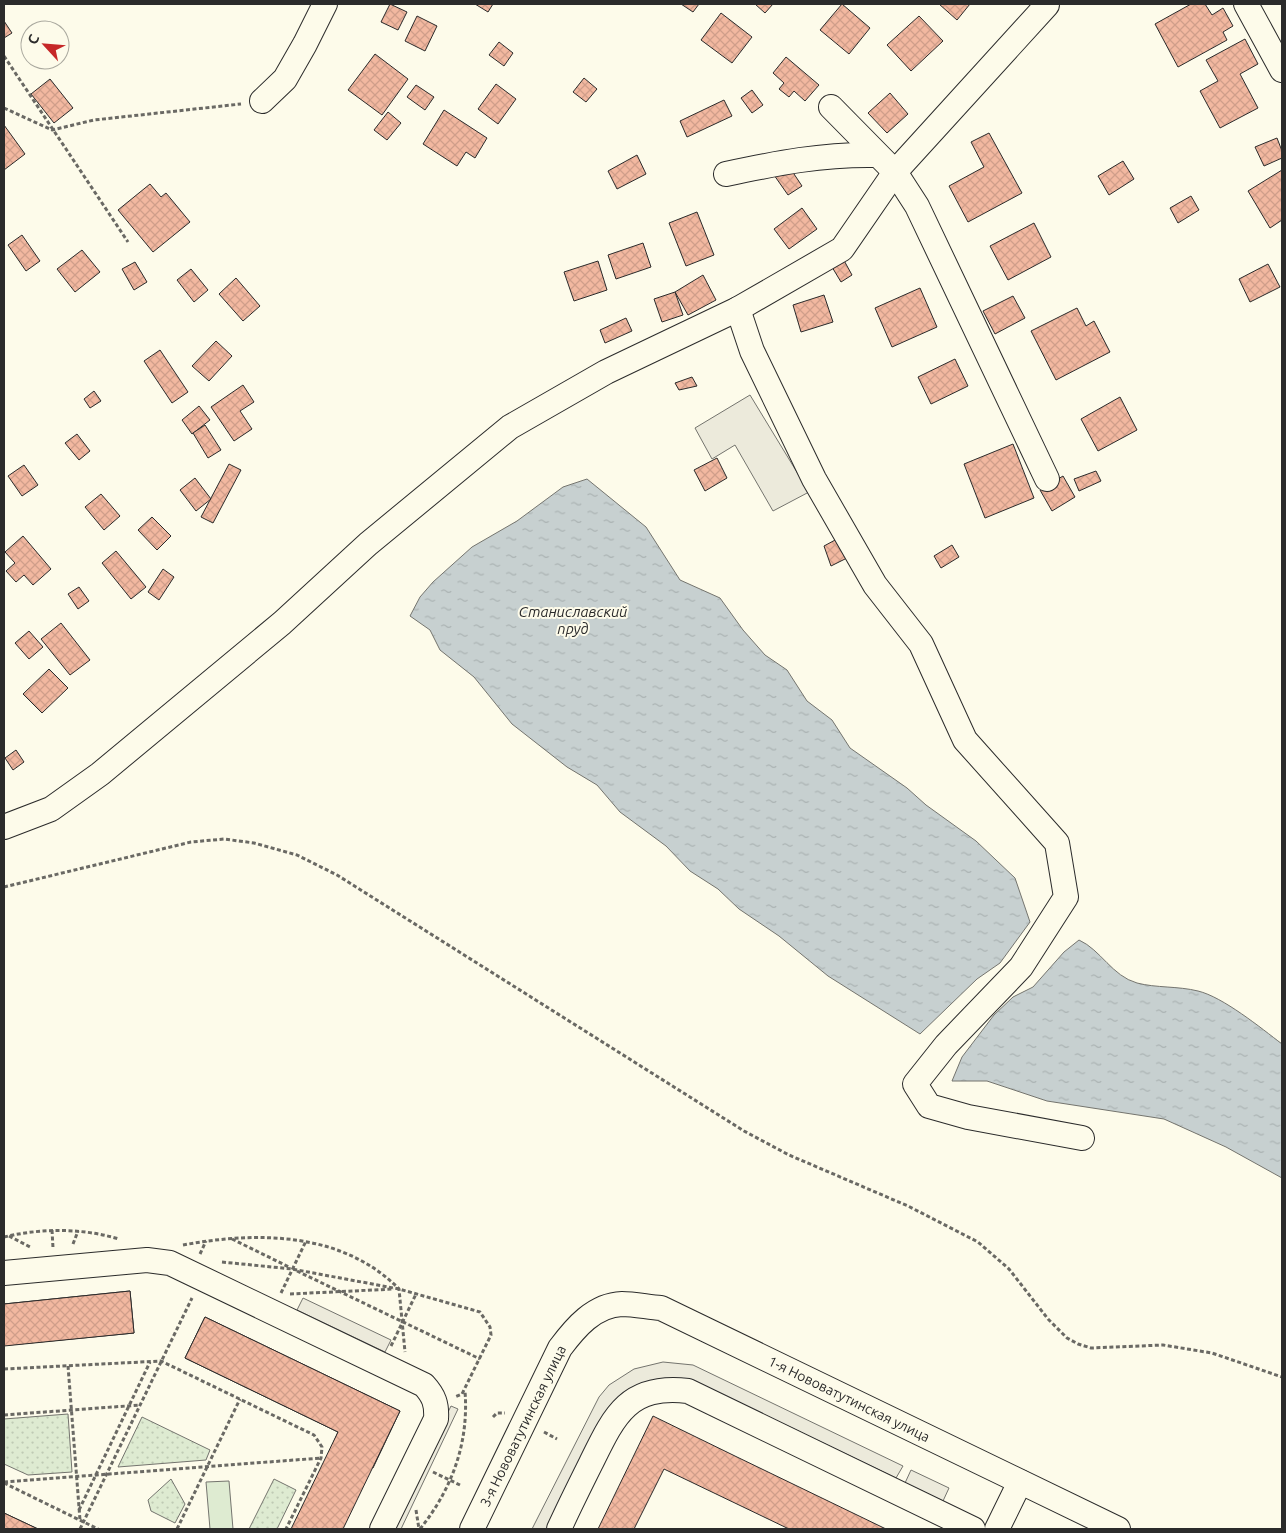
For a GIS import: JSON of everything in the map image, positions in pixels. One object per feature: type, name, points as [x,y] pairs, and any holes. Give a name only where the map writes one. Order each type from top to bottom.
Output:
[{"type":"street","points":[[262,101],[284,79],[305,44],[325,4]]},
{"type":"street","points":[[4,827],[51,809],[100,774],[282,623],[368,544],[510,427],[606,372],[738,309],[842,249],[895,172],[1047,4]]},
{"type":"street","points":[[1246,4],[1282,70]]},
{"type":"street","points":[[831,107],[876,155],[895,172],[917,206],[1047,480]]},
{"type":"street","points":[[726,174],[807,157],[842,154],[876,155]]},
{"type":"street","points":[[738,309],[752,351],[814,479],[875,585],[922,644],[965,740],[1057,843],[1066,897],[1021,967],[946,1044],[915,1084],[930,1106],[968,1117],[1082,1138]]},
{"type":"street","points":[[4,1273],[146,1260],[170,1263],[424,1385],[432,1394],[437,1407],[436,1419],[382,1529]]},
{"type":"street","name":"1-я Нововатутинская улица","points":[[577,1324],[601,1309],[620,1304],[661,1308],[1118,1529]]},
{"type":"street","name":"3-я Нововатутинская улица","points":[[472,1529],[560,1348],[577,1324]]},
{"type":"street","points":[[559,1529],[611,1421],[638,1397],[667,1388],[688,1391],[973,1529]]},
{"type":"street","points":[[997,1529],[1020,1482]]},
{"type":"path","points":[[4,56],[128,242]]},
{"type":"path","points":[[4,108],[52,130],[94,120],[262,101]]},
{"type":"path","points":[[4,887],[191,842],[208,840],[224,839],[254,843],[297,855],[337,875],[744,1131],[789,1155],[908,1206],[978,1242],[1009,1269],[1048,1319],[1066,1338],[1091,1348],[1173,1346],[1212,1352],[1282,1377]]},
{"type":"path","points":[[4,1237],[55,1230],[82,1231],[126,1241]]},
{"type":"path","points":[[231,1239],[480,1358]]},
{"type":"path","points":[[181,1245],[231,1239],[306,1241],[339,1248],[367,1262],[399,1289],[408,1377]]},
{"type":"path","points":[[306,1241],[280,1295],[399,1289]]},
{"type":"path","points":[[81,1521],[161,1361],[201,1266],[214,1261],[292,1268],[399,1289],[483,1315],[491,1332],[464,1390],[460,1396],[435,1402]]},
{"type":"path","points":[[382,1365],[416,1294]]},
{"type":"path","points":[[4,1369],[161,1361],[314,1435],[322,1447],[321,1458],[286,1529]]},
{"type":"path","points":[[79,1510],[150,1362]]},
{"type":"path","points":[[68,1366],[81,1521],[80,1529]]},
{"type":"path","points":[[420,1529],[442,1499],[451,1481],[462,1444],[465,1424],[464,1390]]},
{"type":"path","points":[[177,1529],[240,1399]]},
{"type":"path","points":[[4,1415],[140,1405]]},
{"type":"path","points":[[4,1483],[321,1458]]},
{"type":"path","points":[[414,1463],[460,1485]]},
{"type":"path","points":[[4,1483],[98,1529]]},
{"type":"green space","points":[[68,1414],[72,1472],[28,1475],[4,1464],[4,1419]]},
{"type":"green space","points":[[142,1417],[210,1450],[206,1460],[118,1467]]},
{"type":"green space","points":[[171,1479],[185,1504],[175,1523],[151,1511],[148,1500]]},
{"type":"green space","points":[[274,1479],[296,1490],[277,1529],[249,1529]]},
{"type":"green space","points":[[229,1481],[233,1529],[210,1529],[206,1482]]},
{"type":"shaded area","points":[[750,395],[809,492],[773,511],[735,445],[712,459],[695,428]]},
{"type":"shaded area","points":[[303,1298],[391,1340],[385,1352],[297,1310]]},
{"type":"shaded area","points":[[663,1362],[693,1365],[903,1466],[896,1478],[696,1382],[682,1379],[652,1382],[549,1529],[532,1529],[599,1397],[609,1385],[634,1369]]},
{"type":"shaded area","points":[[451,1406],[458,1409],[401,1529],[391,1529]]},
{"type":"shaded area","points":[[911,1470],[949,1488],[943,1501],[905,1483]]},
{"type":"water","name":"Станиславский пруд","points":[[587,479],[646,527],[680,580],[720,598],[743,630],[765,655],[787,670],[807,701],[832,720],[850,748],[907,788],[926,805],[976,841],[1015,878],[1030,922],[1000,963],[977,979],[920,1034],[828,976],[779,936],[739,909],[718,889],[690,871],[666,846],[620,812],[597,785],[567,767],[512,724],[474,677],[440,650],[430,630],[410,616],[420,597],[433,582],[472,547],[517,521],[563,487]]},
{"type":"water","points":[[1079,940],[1087,944],[1113,969],[1128,980],[1144,985],[1190,989],[1208,994],[1242,1014],[1282,1044],[1282,1178],[1226,1147],[1164,1119],[1047,1101],[987,1081],[952,1081],[962,1057],[994,1015],[1013,997],[1033,987],[1064,952]]},
{"type":"building","points":[[390,4],[407,12],[398,30],[381,22]]},
{"type":"building","points":[[475,4],[493,4],[488,12]]},
{"type":"building","points":[[681,4],[699,4],[693,12]]},
{"type":"building","points":[[755,4],[773,4],[765,13]]},
{"type":"building","points":[[842,4],[870,28],[849,54],[820,30]]},
{"type":"building","points":[[939,4],[970,4],[957,20]]},
{"type":"building","points":[[1191,4],[1205,4],[1212,15],[1223,8],[1233,26],[1223,32],[1227,40],[1178,67],[1155,24]]},
{"type":"building","points":[[721,13],[752,37],[732,63],[701,40]]},
{"type":"building","points":[[417,16],[437,26],[425,51],[405,41]]},
{"type":"building","points":[[919,16],[943,41],[911,71],[887,45]]},
{"type":"building","points":[[4,21],[12,33],[4,38]]},
{"type":"building","points":[[1245,39],[1258,64],[1240,74],[1258,108],[1220,128],[1200,91],[1218,81],[1206,60]]},
{"type":"building","points":[[499,42],[513,53],[504,66],[489,55]]},
{"type":"building","points":[[375,54],[408,79],[382,115],[348,90]]},
{"type":"building","points":[[786,57],[819,85],[805,101],[794,91],[789,97],[779,89],[784,83],[773,73]]},
{"type":"building","points":[[584,78],[597,89],[586,102],[573,92]]},
{"type":"building","points":[[50,79],[73,108],[54,123],[31,94]]},
{"type":"building","points":[[496,84],[516,99],[498,124],[478,109]]},
{"type":"building","points":[[416,85],[434,97],[425,110],[407,97]]},
{"type":"building","points":[[752,90],[763,105],[752,113],[741,98]]},
{"type":"building","points":[[890,93],[908,114],[887,133],[868,113]]},
{"type":"building","points":[[724,100],[732,116],[687,137],[680,121]]},
{"type":"building","points":[[444,110],[487,138],[475,158],[466,152],[457,166],[423,144]]},
{"type":"building","points":[[388,112],[401,123],[387,140],[374,130]]},
{"type":"building","points":[[4,125],[25,154],[4,170]]},
{"type":"building","points":[[989,133],[1022,193],[968,222],[949,186],[984,167],[971,142]]},
{"type":"building","points":[[1277,138],[1282,151],[1282,158],[1264,166],[1255,147]]},
{"type":"building","points":[[637,155],[646,174],[617,189],[608,171]]},
{"type":"building","points":[[1123,161],[1134,179],[1109,195],[1098,176]]},
{"type":"building","points":[[788,165],[802,186],[788,195],[774,175]]},
{"type":"building","points":[[1282,170],[1282,220],[1270,228],[1248,191]]},
{"type":"building","points":[[150,184],[161,197],[166,193],[190,222],[153,252],[118,210]]},
{"type":"building","points":[[1191,196],[1199,210],[1178,223],[1170,208]]},
{"type":"building","points":[[802,208],[817,229],[789,249],[774,229]]},
{"type":"building","points":[[697,212],[714,255],[686,266],[669,223]]},
{"type":"building","points":[[1034,223],[1051,257],[1008,280],[990,246]]},
{"type":"building","points":[[22,235],[40,261],[26,271],[8,245]]},
{"type":"building","points":[[643,243],[651,267],[616,279],[608,255]]},
{"type":"building","points":[[82,250],[100,272],[75,292],[57,269]]},
{"type":"building","points":[[841,255],[852,275],[841,282],[829,262]]},
{"type":"building","points":[[598,261],[607,290],[574,301],[564,272]]},
{"type":"building","points":[[135,262],[147,282],[134,290],[122,269]]},
{"type":"building","points":[[1268,264],[1280,287],[1250,302],[1239,279]]},
{"type":"building","points":[[191,269],[208,290],[194,302],[177,280]]},
{"type":"building","points":[[703,275],[716,300],[688,315],[675,292]]},
{"type":"building","points":[[236,278],[260,306],[243,321],[219,294]]},
{"type":"building","points":[[920,288],[937,327],[892,347],[875,308]]},
{"type":"building","points":[[675,292],[683,315],[662,322],[654,299]]},
{"type":"building","points":[[824,295],[833,322],[801,332],[793,305]]},
{"type":"building","points":[[1013,296],[1025,318],[995,334],[983,311]]},
{"type":"building","points":[[1077,308],[1086,326],[1094,321],[1110,352],[1056,380],[1031,331]]},
{"type":"building","points":[[626,318],[632,331],[605,343],[600,330]]},
{"type":"building","points":[[216,341],[232,356],[209,381],[192,366]]},
{"type":"building","points":[[160,350],[188,392],[172,403],[144,361]]},
{"type":"building","points":[[955,359],[968,386],[931,404],[918,377]]},
{"type":"building","points":[[692,377],[697,386],[679,390],[675,383]]},
{"type":"building","points":[[243,385],[254,402],[240,411],[252,429],[234,441],[211,407]]},
{"type":"building","points":[[94,391],[101,401],[90,408],[84,399]]},
{"type":"building","points":[[1120,397],[1137,430],[1098,451],[1081,419]]},
{"type":"building","points":[[199,406],[210,420],[192,434],[182,420]]},
{"type":"building","points":[[205,425],[221,450],[208,458],[193,433]]},
{"type":"building","points":[[77,434],[90,451],[79,460],[65,443]]},
{"type":"building","points":[[1013,444],[1034,498],[985,518],[964,464]]},
{"type":"building","points":[[717,458],[727,478],[705,491],[694,470]]},
{"type":"building","points":[[229,464],[241,470],[213,523],[201,517]]},
{"type":"building","points":[[24,465],[38,485],[22,496],[8,476]]},
{"type":"building","points":[[1096,471],[1101,481],[1079,491],[1074,479]]},
{"type":"building","points":[[1063,476],[1075,497],[1052,511],[1040,490]]},
{"type":"building","points":[[195,478],[211,499],[196,511],[180,490]]},
{"type":"building","points":[[101,494],[120,516],[104,530],[85,507]]},
{"type":"building","points":[[152,517],[171,536],[157,550],[138,530]]},
{"type":"building","points":[[850,532],[857,553],[831,566],[824,546]]},
{"type":"building","points":[[23,536],[51,569],[33,585],[24,575],[16,582],[6,571],[15,563],[5,552]]},
{"type":"building","points":[[952,545],[959,557],[941,568],[934,556]]},
{"type":"building","points":[[116,551],[146,587],[131,599],[102,563]]},
{"type":"building","points":[[163,569],[174,577],[159,600],[148,592]]},
{"type":"building","points":[[79,587],[89,601],[78,609],[68,594]]},
{"type":"building","points":[[61,623],[90,660],[70,675],[41,639]]},
{"type":"building","points":[[29,631],[43,647],[29,659],[15,643]]},
{"type":"building","points":[[49,669],[68,688],[42,713],[23,694]]},
{"type":"building","points":[[16,750],[24,762],[13,770],[5,758]]},
{"type":"building","points":[[130,1291],[134,1333],[9,1345],[4,1304]]},
{"type":"building","points":[[130,1291],[134,1333],[4,1346],[4,1304]]},
{"type":"building","points":[[205,1317],[400,1411],[373,1468],[331,1448],[338,1432],[185,1358]]},
{"type":"building","points":[[205,1317],[400,1411],[343,1529],[291,1529],[338,1432],[185,1358]]},
{"type":"building","points":[[653,1416],[886,1529],[789,1529],[664,1469],[634,1529],[598,1529]]},
{"type":"building","points":[[4,1513],[38,1529],[4,1529]]},
{"type":"building","points":[[4,1513],[38,1529],[4,1529]]}]
